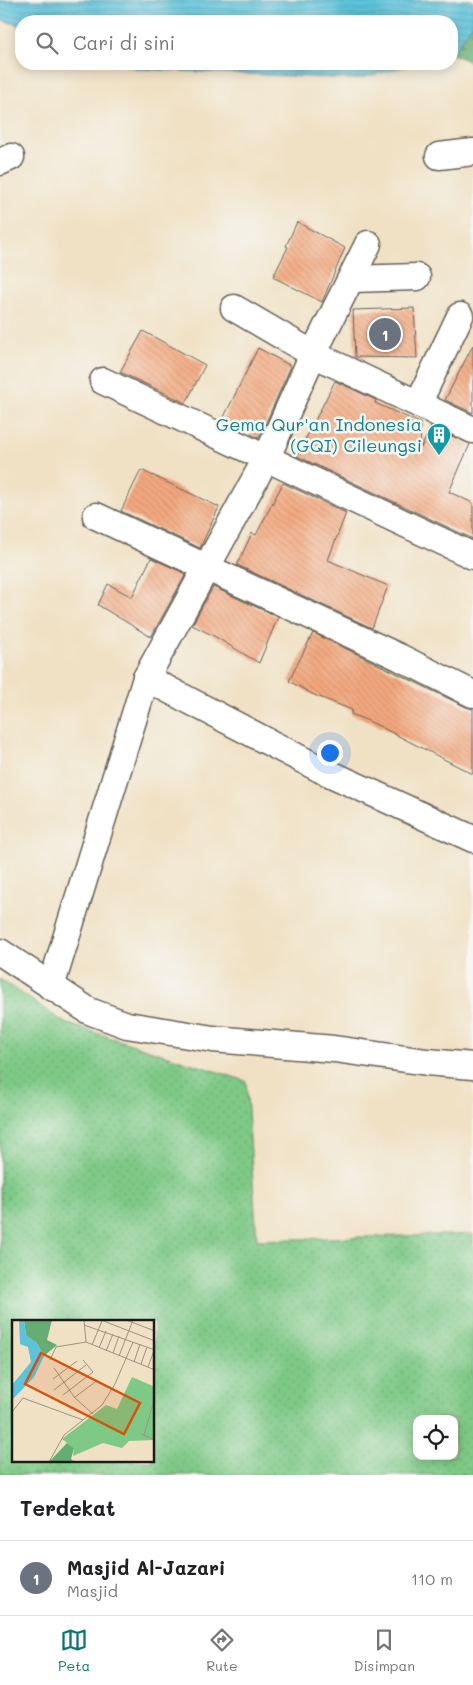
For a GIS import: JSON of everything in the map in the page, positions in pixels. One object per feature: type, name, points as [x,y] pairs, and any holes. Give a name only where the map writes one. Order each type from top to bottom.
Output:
[{"type":"street","points":[[440,156],[473,152]]},
{"type":"street","points":[[51,987],[146,678],[267,457],[313,354],[368,244]]},
{"type":"street","points":[[351,278],[417,277]]},
{"type":"street","points":[[234,308],[313,354],[473,430]]},
{"type":"street","points":[[418,404],[460,316]]},
{"type":"street","points":[[103,381],[473,556]]},
{"type":"street","points":[[96,516],[399,657],[473,694]]},
{"type":"street","points":[[146,678],[320,769],[473,839]]},
{"type":"street","points":[[0,952],[89,1011],[127,1025],[213,1039],[334,1049],[426,1062],[473,1066]]},
{"type":"green space","points":[[473,23],[473,63],[458,57],[458,45]]},
{"type":"green space","points":[[0,979],[65,1023],[246,1081],[257,1240],[473,1234],[473,1475],[0,1475]]},
{"type":"water","points":[[0,0],[473,0],[473,23],[458,45],[458,15],[15,15],[15,24],[0,19]]},
{"type":"water","points":[[160,70],[392,70],[357,79]]},
{"type":"building","points":[[297,222],[345,248],[322,302],[273,277],[288,247],[286,246]]},
{"type":"building","points":[[414,308],[417,358],[355,357],[353,310]]},
{"type":"building","points":[[143,331],[205,365],[186,403],[120,372]]},
{"type":"building","points":[[473,345],[473,413],[445,400]]},
{"type":"building","points":[[258,348],[291,366],[259,438],[222,421]]},
{"type":"building","points":[[335,381],[376,400],[375,403],[420,423],[421,448],[431,427],[470,444],[449,492],[473,503],[473,539],[297,456]]},
{"type":"building","points":[[141,470],[219,507],[200,548],[121,511]]},
{"type":"building","points":[[283,483],[346,513],[328,560],[388,586],[372,628],[237,565],[252,533],[256,535]]},
{"type":"building","points":[[151,558],[186,574],[151,637],[98,605],[108,584],[132,597]]},
{"type":"building","points":[[213,587],[278,617],[259,663],[192,625]]},
{"type":"building","points":[[313,633],[473,709],[473,774],[373,723],[351,714],[352,710],[312,694],[289,681]]},
{"type":"place","name":"Masjid Al-Jazari","points":[[385,334]]},
{"type":"place","name":"Gema Qur'an Indonesia (GQI) Cileungsi","points":[[439,456]]}]
